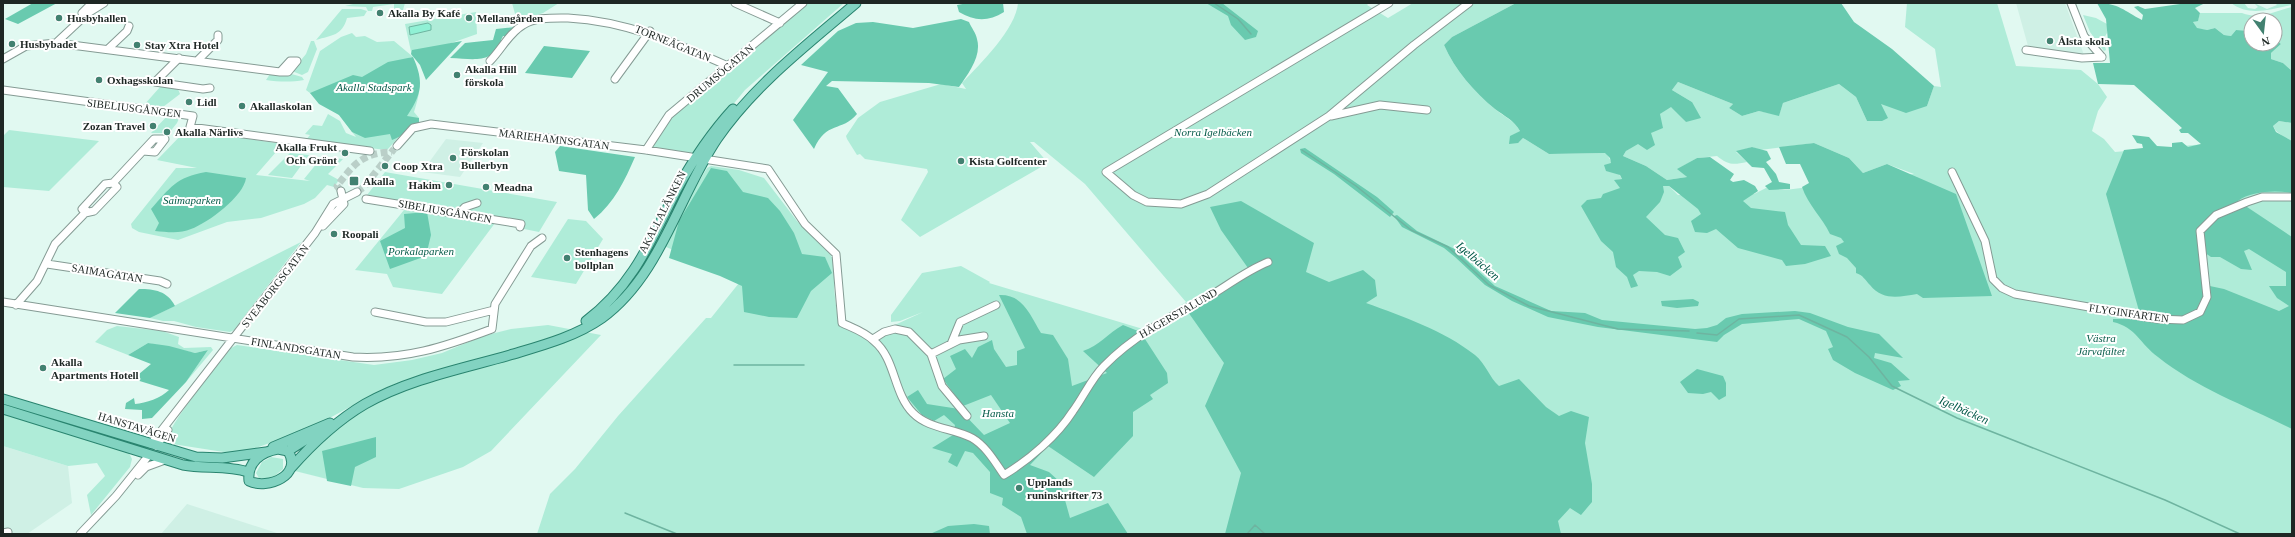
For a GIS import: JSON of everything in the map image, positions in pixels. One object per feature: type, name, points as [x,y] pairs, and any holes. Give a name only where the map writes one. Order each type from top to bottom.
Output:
[{"type":"main road","name":"AKALLALÄNKEN","points":[[288,451],[312,438],[330,422],[369,398],[396,386],[558,335],[577,326],[601,310],[618,294],[632,276],[719,125],[746,94],[849,3]]},
{"type":"main road","name":"AKALLALÄNKEN","points":[[290,469],[322,436],[347,416],[376,398],[404,387],[536,347],[574,332],[601,318],[629,293],[644,274],[699,158],[752,95],[856,3]]},
{"type":"main road","name":"HANSTAVÄGEN","points":[[3,399],[153,445],[207,458],[266,452]]},
{"type":"main road","points":[[3,409],[165,460],[198,468],[239,469],[248,472]]},
{"type":"main road","points":[[251,454],[297,438],[330,422]]},
{"type":"main road","points":[[146,454],[153,445]]},
{"type":"main road","points":[[278,449],[288,451],[293,458],[290,469],[281,478],[264,485],[253,484],[248,477],[248,472],[254,461],[266,452],[278,449]]},
{"type":"street","points":[[82,18],[79,16],[92,3]]},
{"type":"street","points":[[56,43],[82,18],[104,3]]},
{"type":"street","points":[[735,3],[780,22]]},
{"type":"street","name":"DRUMSÖGATAN","points":[[646,150],[669,115],[803,3]]},
{"type":"street","points":[[1389,3],[1106,172],[1133,196],[1147,202],[1181,204],[1208,194],[1329,116],[1414,45],[1470,3]]},
{"type":"street","points":[[2026,50],[2082,58],[2102,57],[2084,36],[2071,3]]},
{"type":"street","name":"TORNEÅGATAN","points":[[490,61],[522,25],[534,21],[554,18],[587,18],[618,22],[650,32],[728,66]]},
{"type":"street","points":[[108,49],[127,31],[129,26]]},
{"type":"street","points":[[616,79],[632,54],[650,32]]},
{"type":"street","points":[[198,60],[218,40],[218,36]]},
{"type":"street","points":[[3,59],[33,44],[56,43],[198,60],[280,72]]},
{"type":"street","points":[[179,58],[155,82],[203,89],[210,88]]},
{"type":"street","name":"SIBELIUSGÅNGEN","points":[[3,90],[161,110],[193,116],[190,127],[370,151]]},
{"type":"street","points":[[1329,116],[1380,105],[1427,110]]},
{"type":"street","name":"MARIEHAMNSGATAN","points":[[397,146],[413,128],[431,124],[646,150],[699,158]]},
{"type":"street","points":[[16,305],[37,281],[47,264],[55,244],[142,151]]},
{"type":"street","name":"HÄGERSTALUND","points":[[699,158],[764,167],[772,172],[805,224],[831,247],[836,254],[842,323],[873,339],[884,353],[910,411],[929,424],[968,436],[976,441],[983,447],[1004,475],[1019,465],[1068,418],[1088,385],[1105,365],[1137,336],[1251,268],[1268,262]]},
{"type":"street","name":"FLYGINFARTEN","points":[[1952,172],[1985,241],[1993,279],[2002,288],[2015,294],[2157,319],[2183,320],[2200,312],[2207,297],[2200,231],[2216,215],[2262,197],[2292,197]]},
{"type":"street","points":[[341,191],[343,198],[357,192]]},
{"type":"street","name":"SVEABORGSGATAN","points":[[153,445],[232,345],[235,338],[315,233],[341,209],[344,204],[343,198]]},
{"type":"street","name":"SIBELIUSGÅNGEN","points":[[366,199],[521,224],[520,227]]},
{"type":"street","points":[[459,213],[465,207],[477,203]]},
{"type":"street","points":[[375,312],[426,322],[446,322],[494,310],[531,246],[542,238]]},
{"type":"street","name":"SAIMAGATAN","points":[[47,264],[160,281],[167,284]]},
{"type":"street","name":"FINLANDSGATAN","points":[[3,302],[378,360],[427,353],[492,329],[494,310]]},
{"type":"street","points":[[951,344],[960,322],[996,305]]},
{"type":"street","points":[[873,339],[889,330],[905,330],[917,338],[931,354],[942,386],[967,416]]},
{"type":"street","points":[[931,354],[966,338],[984,336]]},
{"type":"street","points":[[116,496],[146,454]]},
{"type":"street","points":[[104,508],[146,454]]},
{"type":"street","points":[[80,534],[146,467],[165,460]]},
{"type":"shaded area","points":[[2016,3],[2065,3],[2084,55],[2028,46]]},
{"type":"shaded area","points":[[428,23],[431,25],[431,30],[410,35],[409,27]]},
{"type":"shaded area","name":"Förskolan Bullerbyn","points":[[446,139],[483,143],[460,177],[422,172]]},
{"type":"shaded area","points":[[3,446],[68,466],[72,503],[27,534],[3,534]]},
{"type":"shaded area","points":[[187,504],[280,534],[161,534]]},
{"type":"green space","points":[[33,3],[57,3],[18,24],[5,19]]},
{"type":"green space","points":[[357,3],[405,3],[403,10],[400,11],[401,9],[394,9],[394,4],[373,7],[372,11],[368,11],[366,7],[345,6]]},
{"type":"green space","points":[[512,3],[559,3],[543,13],[517,21]]},
{"type":"green space","points":[[805,3],[844,3],[745,90],[693,153],[687,155],[651,149],[671,117]]},
{"type":"green space","points":[[968,3],[1003,3],[1004,12],[987,19],[976,19],[959,12],[957,5]]},
{"type":"green space","points":[[1018,3],[1369,3],[1367,5],[1388,18],[1413,3],[1516,3],[1452,37],[1444,45],[1459,72],[1487,102],[1518,127],[1520,131],[1513,135],[1519,142],[1523,138],[1549,154],[1606,153],[1622,179],[1617,180],[1669,186],[1678,195],[1754,194],[1766,188],[1785,190],[1914,174],[1887,164],[1863,173],[1849,158],[1814,143],[1760,150],[1752,147],[1736,152],[1747,162],[1738,164],[1728,163],[1717,156],[1697,158],[1678,169],[1687,177],[1667,180],[1646,166],[1623,156],[1626,151],[1651,133],[1660,114],[1671,106],[1686,122],[1692,102],[1672,90],[1678,82],[1733,104],[1729,108],[1742,116],[1759,111],[1779,115],[1783,103],[1839,84],[1856,97],[1867,121],[1881,103],[1927,106],[1934,86],[1941,87],[1935,49],[1905,27],[1907,3],[1997,3],[2016,66],[2081,70],[2098,84],[2107,97],[2098,111],[2092,131],[2104,139],[2115,152],[2284,137],[2276,131],[2273,126],[2279,121],[2292,123],[2292,534],[537,534],[550,494],[575,469],[618,416],[706,318],[711,318],[743,278],[661,245],[707,168],[711,166],[739,170],[764,178],[797,221],[830,254],[833,259],[835,272],[834,289],[838,322],[873,335],[923,312],[900,321],[891,322],[891,315],[922,273],[961,266],[990,282],[989,283],[1143,329],[1186,302],[1085,184],[1034,142],[1030,142],[1048,163],[920,237],[901,220],[928,172],[927,169],[865,159],[860,154],[857,155],[847,139],[846,136],[858,118],[880,102],[941,84],[966,89],[962,83],[996,46],[1004,35],[1016,13]]},
{"type":"green space","points":[[1206,3],[1222,3],[1258,31],[1256,37],[1245,40],[1231,25],[1228,16]]},
{"type":"green space","points":[[1516,3],[1841,3],[1854,22],[1892,49],[1934,86],[1927,106],[1906,113],[1881,104],[1888,118],[1882,121],[1867,121],[1856,97],[1839,84],[1783,103],[1779,116],[1759,111],[1742,116],[1729,108],[1733,104],[1678,82],[1672,90],[1692,102],[1701,118],[1686,122],[1671,107],[1660,114],[1663,128],[1651,133],[1655,145],[1647,150],[1638,144],[1626,151],[1623,156],[1646,166],[1667,180],[1687,177],[1677,169],[1697,158],[1710,157],[1734,174],[1730,180],[1733,182],[1744,180],[1755,186],[1758,191],[1743,201],[1751,208],[1785,212],[1788,225],[1801,245],[1825,246],[1831,256],[1805,264],[1786,266],[1782,260],[1738,248],[1716,229],[1707,233],[1695,232],[1691,221],[1701,214],[1698,209],[1669,186],[1663,186],[1664,192],[1660,202],[1646,217],[1665,235],[1678,238],[1685,252],[1678,257],[1682,267],[1670,276],[1657,272],[1639,271],[1633,275],[1638,286],[1631,288],[1627,277],[1616,267],[1613,252],[1601,241],[1581,206],[1587,200],[1601,198],[1603,194],[1620,188],[1614,180],[1622,179],[1620,175],[1606,171],[1604,165],[1611,163],[1610,158],[1605,153],[1549,154],[1523,138],[1518,143],[1509,144],[1510,136],[1520,131],[1518,127],[1495,109],[1473,88],[1459,72],[1444,45],[1452,37]]},
{"type":"green space","points":[[2097,3],[2111,4],[2142,20],[2143,15],[2134,7],[2138,6],[2145,9],[2187,3],[2205,3],[2195,8],[2200,13],[2198,21],[2193,22],[2197,28],[2207,30],[2215,28],[2224,35],[2231,36],[2236,30],[2243,30],[2243,52],[2272,52],[2271,59],[2283,63],[2292,71],[2292,123],[2279,121],[2273,126],[2276,132],[2292,141],[2292,193],[2257,193],[2238,201],[2292,237],[2292,429],[2189,379],[2152,352],[2133,332],[2121,324],[2113,322],[2113,319],[2125,319],[2124,316],[2141,318],[2106,194],[2124,150],[2143,148],[2142,144],[2137,143],[2132,135],[2149,137],[2157,146],[2172,147],[2172,143],[2182,142],[2188,147],[2201,144],[2188,133],[2181,133],[2179,130],[2182,128],[2134,85],[2098,84],[2093,63],[2110,63],[2106,19]],"holes":[[[2198,248],[2211,257],[2220,257],[2241,269],[2252,270],[2244,251],[2249,249],[2286,272],[2286,286],[2269,286],[2277,298],[2289,306],[2279,311],[2224,289],[2205,285]]]},
{"type":"green space","points":[[2231,3],[2244,3],[2248,8],[2255,9],[2258,7],[2254,3],[2267,9],[2277,5],[2275,3],[2292,3],[2292,5],[2268,10],[2253,11],[2245,10]]},
{"type":"green space","points":[[2292,7],[2292,71],[2283,63],[2271,59],[2272,52],[2283,52],[2283,12],[2274,12]]},
{"type":"green space","points":[[342,9],[361,9],[367,11],[364,16],[347,18],[345,24],[336,34],[316,40]]},
{"type":"green space","name":"Akalla Stadspark","points":[[476,12],[477,34],[409,58],[414,64],[419,77],[420,84],[418,98],[414,112],[419,118],[419,123],[407,128],[387,150],[305,141],[310,135],[305,134],[313,125],[322,126],[328,114],[340,121],[346,133],[356,137],[339,115],[306,90],[320,51],[341,37],[352,33],[356,37],[365,36],[377,42],[394,41],[412,56],[405,24]]},
{"type":"green space","points":[[2200,13],[2242,13],[2243,30],[2236,30],[2231,36],[2224,35],[2215,28],[2207,30],[2197,29],[2193,22],[2198,20]]},
{"type":"green space","points":[[2083,15],[2096,18],[2107,24],[2107,33],[2103,40],[2106,50],[2104,51],[2090,32]]},
{"type":"green space","points":[[961,19],[969,22],[976,35],[978,52],[973,64],[959,87],[929,83],[832,81],[826,86],[838,88],[857,114],[851,120],[829,130],[824,134],[814,149],[793,120],[828,72],[801,65],[838,31],[856,23],[873,22],[913,28]]},
{"type":"green space","points":[[516,27],[508,36],[503,36],[501,40],[505,41],[493,54],[487,57],[475,59],[450,58],[465,43],[493,40],[496,29]]},
{"type":"green space","points":[[311,41],[314,41],[317,49],[308,72],[302,75],[292,71],[306,54]]},
{"type":"green space","points":[[462,41],[426,80],[420,65],[411,54],[412,50]]},
{"type":"green space","points":[[544,46],[590,51],[572,78],[525,73]]},
{"type":"green space","name":"Akalla Stadspark","points":[[413,57],[419,73],[420,87],[416,101],[407,116],[419,118],[419,123],[392,140],[390,134],[365,138],[352,132],[339,115],[319,104],[310,93],[353,75],[362,77],[388,62]]},
{"type":"green space","points":[[288,73],[302,77],[304,80],[286,82],[266,80],[270,74]]},
{"type":"green space","points":[[160,87],[178,89],[180,94],[163,107],[144,105]]},
{"type":"green space","points":[[172,111],[181,114],[177,123],[169,133],[151,133]]},
{"type":"green space","points":[[9,130],[99,141],[49,191],[3,187],[3,136]]},
{"type":"green space","name":"Saimaparken","points":[[186,130],[283,144],[256,175],[310,181],[304,179],[322,157],[343,159],[328,174],[339,180],[334,187],[327,185],[315,198],[304,204],[261,218],[227,222],[178,240],[139,232],[132,228],[131,224],[176,168],[197,168],[157,160]]},
{"type":"green space","points":[[1814,143],[1849,158],[1863,173],[1887,164],[1956,194],[1992,296],[1923,298],[1917,294],[1892,297],[1880,294],[1875,290],[1862,276],[1856,273],[1856,268],[1847,258],[1839,254],[1836,246],[1844,242],[1841,238],[1830,234],[1808,200],[1802,187],[1809,183],[1800,164],[1786,164],[1779,147]]},
{"type":"green space","points":[[560,146],[635,157],[623,183],[607,206],[594,219],[588,210],[586,175],[559,171],[555,152]]},
{"type":"green space","points":[[1752,147],[1767,151],[1771,159],[1766,162],[1776,174],[1779,182],[1790,184],[1790,189],[1769,190],[1765,186],[1772,182],[1764,168],[1752,167],[1736,151]]},
{"type":"green space","points":[[1305,148],[1377,197],[1394,212],[1390,217],[1334,174],[1301,153],[1300,149]]},
{"type":"green space","points":[[290,153],[309,155],[292,178],[268,175]]},
{"type":"green space","points":[[711,168],[727,171],[743,192],[768,198],[780,211],[794,233],[802,254],[825,257],[832,273],[811,291],[797,318],[769,317],[744,312],[742,286],[720,276],[669,258],[679,221]]},
{"type":"green space","points":[[206,172],[246,178],[239,193],[224,208],[198,226],[182,232],[155,231],[159,223],[151,209],[174,184],[187,177]]},
{"type":"green space","name":"Porkalaparken","points":[[385,172],[557,202],[539,232],[495,223],[442,294],[393,287],[387,274],[355,270],[404,210],[474,218],[367,195]]},
{"type":"green space","points":[[1241,201],[1314,243],[1306,272],[1329,282],[1363,270],[1375,280],[1377,296],[1366,303],[1423,325],[1463,346],[1479,359],[1499,386],[1519,379],[1546,407],[1559,416],[1571,411],[1589,417],[1585,443],[1592,484],[1592,502],[1581,515],[1570,508],[1558,521],[1561,534],[1225,534],[1241,473],[1205,406],[1224,363],[1188,312],[1247,277],[1248,268],[1221,230],[1210,207]]},
{"type":"green space","name":"Porkalaparken","points":[[427,212],[431,235],[426,256],[390,269],[380,241],[405,228],[404,214]]},
{"type":"green space","points":[[1397,215],[1417,231],[1461,252],[1464,258],[1495,286],[1551,311],[1585,313],[1602,320],[1695,329],[1717,325],[1726,318],[1742,314],[1795,311],[1810,313],[1848,327],[1879,334],[1903,358],[1875,353],[1874,358],[1891,363],[1910,380],[1898,381],[1901,386],[1893,390],[1855,373],[1833,360],[1828,349],[1833,347],[1826,331],[1799,319],[1742,324],[1724,335],[1717,342],[1598,327],[1548,317],[1512,301],[1485,285],[1444,248],[1402,227],[1394,216]]},
{"type":"green space","name":"Stenhagens bollplan","points":[[568,219],[586,221],[603,239],[576,284],[531,277]]},
{"type":"green space","points":[[301,242],[234,330],[230,332],[150,318]]},
{"type":"green space","points":[[139,289],[155,290],[160,292],[168,297],[175,306],[150,318],[115,313]]},
{"type":"green space","points":[[999,295],[1014,298],[1020,302],[1025,307],[1041,333],[1053,335],[1068,359],[1072,386],[1107,373],[1083,351],[1099,343],[1123,325],[1138,331],[1143,336],[1167,373],[1168,383],[1150,395],[1153,399],[1133,412],[1133,436],[1094,477],[1048,446],[1030,465],[1049,472],[1060,482],[1070,518],[1108,503],[1128,534],[1027,534],[1021,517],[1002,505],[1003,498],[990,493],[990,472],[973,453],[965,451],[957,467],[948,462],[952,454],[932,448],[953,435],[955,425],[944,415],[934,421],[922,415],[907,397],[918,390],[927,404],[959,409],[984,435],[1010,423],[991,395],[963,406],[943,379],[956,369],[950,356],[965,349],[972,358],[978,347],[992,340],[994,349],[1006,367],[1017,365],[1017,351],[1025,348]]},
{"type":"green space","points":[[1693,299],[1699,302],[1698,306],[1677,308],[1662,306],[1661,301]]},
{"type":"green space","points":[[548,325],[601,335],[491,451],[463,467],[399,489],[363,488],[295,471],[336,430],[384,399],[383,389],[313,427],[253,449],[230,453],[166,443],[175,423],[194,396],[231,348],[237,345],[374,365],[412,360],[442,353],[483,336],[511,329]]},
{"type":"green space","points":[[117,326],[162,331],[179,337],[178,344],[184,348],[211,347],[213,350],[186,382],[208,350],[195,353],[148,343],[128,355],[95,342],[107,330]]},
{"type":"green space","points":[[148,343],[169,346],[195,353],[208,350],[186,382],[152,418],[142,419],[142,410],[125,409],[126,403],[134,398],[135,404],[144,403],[158,398],[169,390],[133,379],[151,364],[128,355]]},
{"type":"green space","points":[[1697,369],[1723,376],[1726,383],[1726,396],[1719,400],[1711,392],[1703,394],[1688,393],[1680,382]]},
{"type":"green space","points":[[3,414],[129,453],[132,459],[130,467],[91,515],[87,495],[105,476],[97,463],[68,466],[3,446]]},
{"type":"green space","points":[[376,437],[376,457],[355,467],[351,486],[327,481],[322,451]]},
{"type":"green space","points":[[271,457],[283,459],[283,469],[272,478],[259,478],[256,473],[262,462]]},
{"type":"green space","points":[[974,524],[989,526],[990,534],[930,534],[948,526]]},
{"type":"waterway","name":"Igelbäcken","points":[[1214,3],[1238,19],[1251,34]]},
{"type":"waterway","name":"Igelbäcken","points":[[1302,150],[1356,186],[1411,230],[1448,247],[1489,285],[1529,306],[1618,329],[1689,331]]},
{"type":"waterway","name":"Igelbäcken","points":[[1697,333],[1717,335],[1739,319],[1799,315],[1847,337],[1869,357],[1892,386],[1957,418],[2165,500],[2240,534]]},
{"type":"waterway","points":[[734,365],[804,365]]},
{"type":"waterway","points":[[625,513],[677,534]]},
{"type":"waterway","points":[[1247,534],[1255,525],[1265,534]]},
{"type":"tunnel","points":[[341,191],[337,186],[360,161],[373,155],[392,152]]},
{"type":"tunnel","points":[[357,192],[364,187],[392,152]]},
{"type":"place","name":"Akalla By Kafé","points":[[380,13]]},
{"type":"place","name":"Husbyhallen","points":[[59,18]]},
{"type":"place","name":"Mellangården","points":[[469,18]]},
{"type":"place","name":"Ålsta skola","points":[[2050,41]]},
{"type":"place","name":"Husbybadet","points":[[12,44]]},
{"type":"place","name":"Stay Xtra Hotel","points":[[137,45]]},
{"type":"place","name":"Akalla Hill förskola","points":[[457,75]]},
{"type":"place","name":"Oxhagsskolan","points":[[99,80]]},
{"type":"place","name":"Lidl","points":[[189,102]]},
{"type":"place","name":"Akallaskolan","points":[[242,106]]},
{"type":"place","name":"Zozan Travel","points":[[153,126]]},
{"type":"place","name":"Akalla Närlivs","points":[[167,132]]},
{"type":"place","name":"Akalla Frukt Och Grönt","points":[[345,153]]},
{"type":"place","name":"Förskolan Bullerbyn","points":[[453,158]]},
{"type":"place","name":"Kista Golfcenter","points":[[961,161]]},
{"type":"place","name":"Coop Xtra","points":[[385,166]]},
{"type":"place","name":"Akalla","points":[[354,181]]},
{"type":"place","name":"Hakim","points":[[449,185]]},
{"type":"place","name":"Meadna","points":[[486,187]]},
{"type":"place","name":"Roopali","points":[[334,234]]},
{"type":"place","name":"Stenhagens bollplan","points":[[567,258]]},
{"type":"place","name":"Akalla Apartments Hotell","points":[[43,368]]},
{"type":"place","name":"Upplands runinskrifter 73","points":[[1019,488]]},
{"type":"park label","name":"Norra Igelbäcken","points":[[1213,132]]},
{"type":"park label","name":"Västra Järvafältet","points":[[2101,344]]},
{"type":"park label","name":"Hansta","points":[[998,413]]}]
